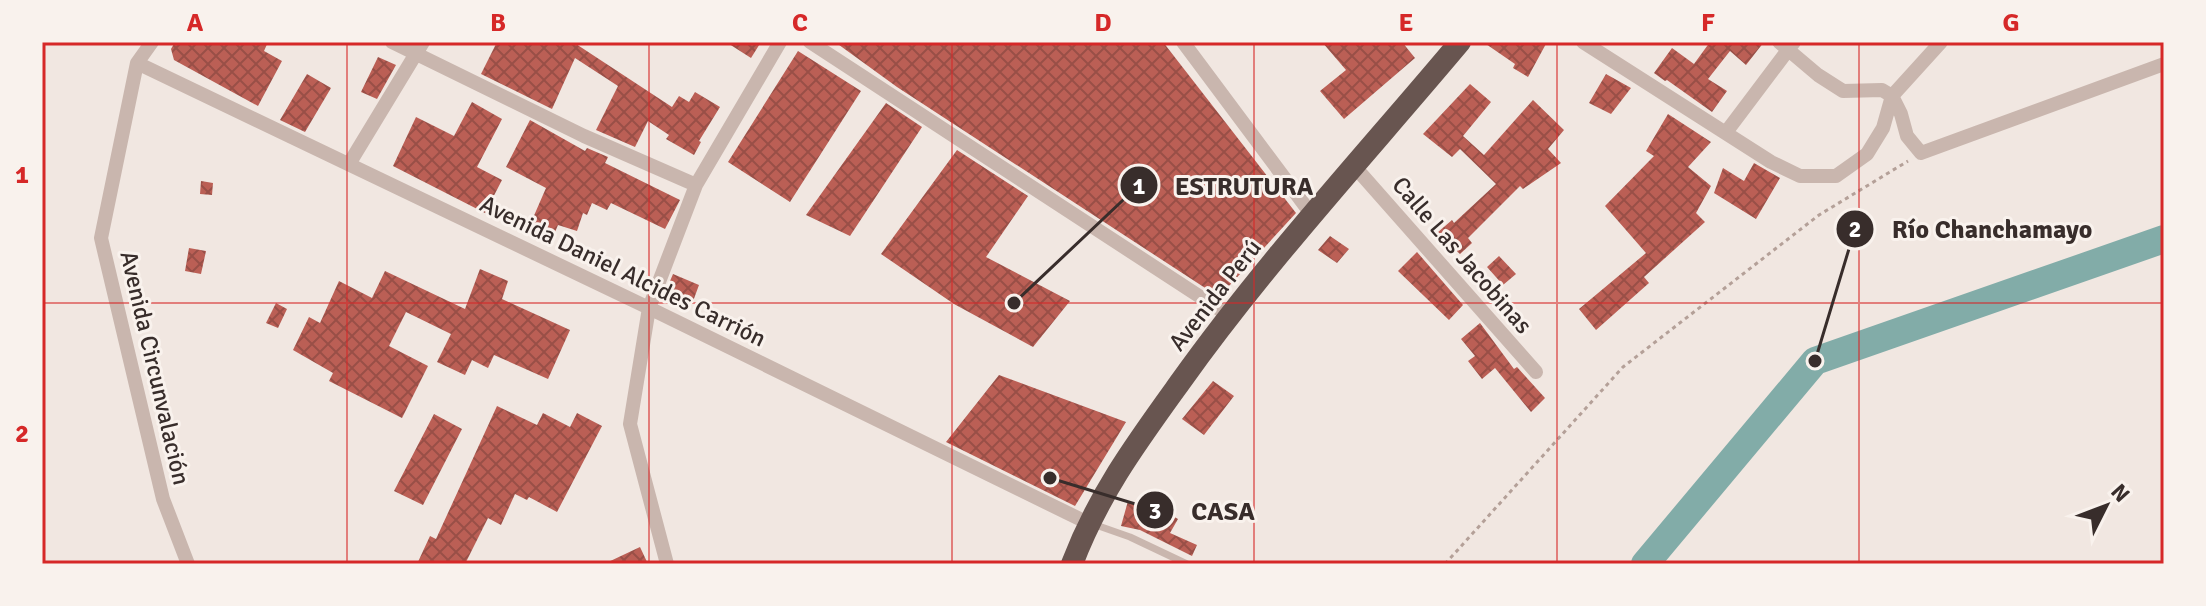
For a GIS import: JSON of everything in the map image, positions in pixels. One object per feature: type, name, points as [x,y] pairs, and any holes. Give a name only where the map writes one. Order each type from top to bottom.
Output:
[{"type":"highway","name":"Avenida Perú","points":[[1072,564],[1088,523],[1120,465],[1228,315],[1460,42]]},
{"type":"street","name":"Avenida Circunvalación","points":[[152,42],[137,63],[101,238],[163,499],[188,564]]},
{"type":"street","points":[[392,42],[420,48],[584,136],[696,185]]},
{"type":"street","points":[[667,564],[630,424],[649,308],[696,185],[780,42]]},
{"type":"street","points":[[810,42],[1228,315]]},
{"type":"street","points":[[1183,42],[1312,215]]},
{"type":"street","points":[[1583,42],[1727,131],[1771,162],[1800,176],[1836,176],[1867,154],[1883,128],[1892,96],[1941,42]]},
{"type":"street","points":[[1727,131],[1787,45],[1818,75],[1843,91],[1882,90],[1892,96],[1907,136],[1921,153],[2164,64]]},
{"type":"street","points":[[349,164],[420,48]]},
{"type":"street","name":"Avenida Daniel Alcides Carrión","points":[[137,63],[1088,523]]},
{"type":"street","name":"Calle Las Jacobinas","points":[[1355,167],[1536,372]]},
{"type":"lane","points":[[1088,523],[1130,537],[1187,564]]},
{"type":"path","points":[[1445,564],[1623,367],[1819,215],[1921,153]]},
{"type":"building","points":[[175,42],[268,42],[264,51],[282,61],[258,106],[174,60],[171,49]]},
{"type":"building","points":[[497,42],[573,42],[672,107],[679,96],[689,102],[695,92],[720,107],[694,155],[666,139],[669,135],[648,121],[635,147],[596,130],[618,86],[575,58],[552,109],[481,74]]},
{"type":"building","points":[[726,42],[761,42],[751,58]]},
{"type":"building","points":[[835,42],[1163,42],[1296,213],[1219,297],[897,87]]},
{"type":"building","points":[[1322,42],[1402,42],[1415,58],[1344,119],[1320,91],[1346,70]]},
{"type":"building","points":[[1483,42],[1547,42],[1528,77]]},
{"type":"building","points":[[1710,42],[1764,42],[1746,65],[1730,51],[1708,79],[1727,91],[1712,112],[1654,73],[1672,48],[1694,64]]},
{"type":"building","points":[[798,51],[861,91],[790,202],[728,162]]},
{"type":"building","points":[[378,57],[396,65],[377,99],[361,92]]},
{"type":"building","points":[[307,74],[331,88],[305,132],[280,120]]},
{"type":"building","points":[[1606,74],[1631,88],[1611,114],[1589,103]]},
{"type":"building","points":[[1470,84],[1491,102],[1463,136],[1484,155],[1533,100],[1564,130],[1548,149],[1561,163],[1523,189],[1520,186],[1468,238],[1472,243],[1460,254],[1437,233],[1452,220],[1454,223],[1496,184],[1460,149],[1452,157],[1423,134]]},
{"type":"building","points":[[472,102],[502,119],[477,167],[502,180],[485,213],[393,166],[416,117],[454,136]]},
{"type":"building","points":[[886,103],[922,127],[850,236],[806,215]]},
{"type":"building","points":[[1668,114],[1711,142],[1688,167],[1711,186],[1696,213],[1705,222],[1644,277],[1649,283],[1596,330],[1579,309],[1646,253],[1605,206],[1654,156],[1646,151]]},
{"type":"building","points":[[530,120],[585,151],[587,148],[608,157],[605,163],[680,200],[665,229],[611,203],[607,210],[592,203],[587,215],[583,213],[577,231],[558,225],[550,244],[526,234],[546,188],[506,167]]},
{"type":"building","points":[[957,150],[1028,196],[986,257],[1070,301],[1033,347],[954,304],[881,254]]},
{"type":"building","points":[[1754,163],[1780,178],[1756,219],[1714,193],[1723,168],[1744,181]]},
{"type":"building","points":[[201,181],[213,183],[212,195],[200,194]]},
{"type":"building","points":[[1330,236],[1349,249],[1337,263],[1318,250]]},
{"type":"building","points":[[189,248],[206,251],[201,274],[185,271]]},
{"type":"building","points":[[1417,252],[1463,305],[1449,320],[1398,271]]},
{"type":"building","points":[[1499,256],[1516,274],[1503,285],[1487,267]]},
{"type":"building","points":[[480,269],[508,281],[502,299],[570,330],[548,379],[494,355],[488,368],[472,360],[465,375],[437,362],[451,334],[406,312],[389,346],[428,366],[402,418],[329,381],[333,373],[293,350],[309,317],[320,323],[339,281],[372,298],[385,271],[465,309]]},
{"type":"building","points":[[673,274],[699,285],[692,304],[665,293]]},
{"type":"building","points":[[276,303],[287,309],[278,328],[266,323]]},
{"type":"building","points":[[1480,323],[1514,369],[1517,367],[1545,398],[1531,412],[1495,368],[1482,379],[1468,361],[1475,356],[1461,339]]},
{"type":"building","points":[[999,375],[1126,422],[1075,506],[946,442]]},
{"type":"building","points":[[1213,381],[1234,396],[1204,435],[1182,419]]},
{"type":"building","points":[[497,406],[537,425],[543,413],[570,427],[577,413],[602,426],[557,512],[529,497],[527,500],[515,494],[501,525],[488,518],[465,564],[417,564],[430,536],[436,539]]},
{"type":"building","points":[[434,414],[462,429],[423,505],[394,491]]},
{"type":"building","points":[[1128,501],[1159,508],[1178,519],[1170,533],[1197,545],[1192,556],[1140,530],[1121,526]]},
{"type":"building","points":[[640,547],[648,564],[604,564]]},
{"type":"waterway","points":[[1645,564],[1815,361],[2164,239]]},
{"type":"place","name":"ESTRUTURA","points":[[1014,303]]},
{"type":"place","name":"Río Chanchamayo","points":[[1815,361]]},
{"type":"place","name":"CASA","points":[[1050,478]]}]
